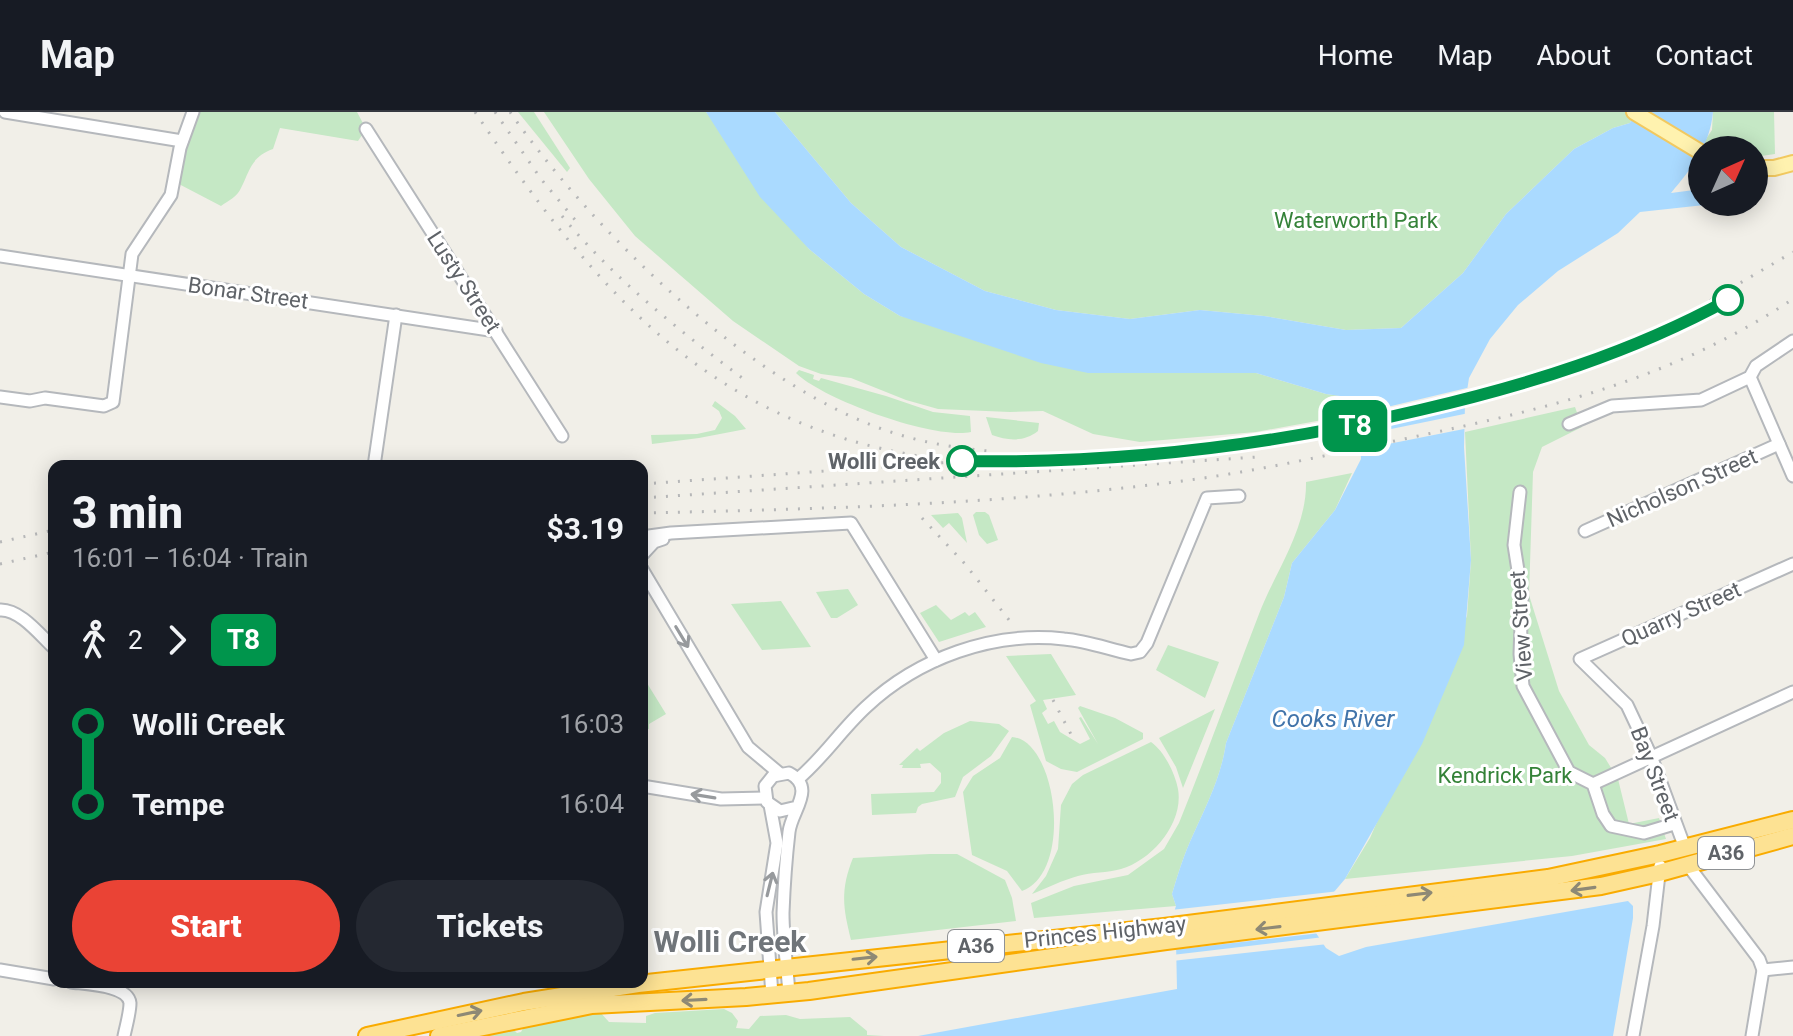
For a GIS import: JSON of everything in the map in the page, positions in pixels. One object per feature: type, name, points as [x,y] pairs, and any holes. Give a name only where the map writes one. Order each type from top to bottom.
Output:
[{"type":"highway","name":"Princes Highway","points":[[1344,910],[1545,894],[1601,886],[1659,873],[1686,856],[1793,820]]},
{"type":"highway","name":"Princes Highway","points":[[439,1036],[592,1005],[780,994],[908,979],[1165,934],[1548,878],[1660,854],[1686,856],[1793,836]]},
{"type":"highway","name":"Princes Highway","points":[[648,983],[779,968],[1165,934]]},
{"type":"highway","name":"Princes Highway","points":[[367,1036],[524,1002],[613,988]]},
{"type":"main road","points":[[1634,112],[1688,145]]},
{"type":"main road","points":[[1768,168],[1793,163]]},
{"type":"street","points":[[5,112],[182,141]]},
{"type":"street","points":[[0,397],[30,401],[45,398],[104,406],[111,404],[132,254],[171,195],[182,141],[193,112]]},
{"type":"street","name":"Lusty Street","points":[[366,129],[562,436]]},
{"type":"street","name":"Bonar Street","points":[[0,256],[496,331]]},
{"type":"street","points":[[375,460],[396,315]]},
{"type":"street","points":[[1569,424],[1612,406],[1701,400],[1750,377],[1756,366],[1793,341]]},
{"type":"street","points":[[1750,377],[1793,476]]},
{"type":"street","name":"Nicholson Street","points":[[1585,531],[1779,444]]},
{"type":"street","name":"View Street","points":[[1520,492],[1514,545],[1522,596],[1521,679],[1569,772],[1593,784]]},
{"type":"street","points":[[798,779],[821,759],[868,705],[901,679],[936,660],[987,644],[1047,638],[1082,642],[1131,654],[1140,652],[1146,646],[1207,498],[1239,496]]},
{"type":"street","points":[[648,537],[851,523],[936,660]]},
{"type":"street","points":[[648,548],[654,542],[679,535]]},
{"type":"street","name":"Quarry Street","points":[[1589,667],[1580,659],[1793,564]]},
{"type":"street","points":[[648,579],[748,747],[779,773]]},
{"type":"street","points":[[0,610],[9,610],[48,642]]},
{"type":"street","name":"Bay Street","points":[[1589,667],[1627,705],[1651,756],[1686,856],[1759,959],[1763,970]]},
{"type":"street","points":[[1674,824],[1644,833],[1611,826],[1603,814],[1593,784],[1793,692]]},
{"type":"street","points":[[779,968],[766,912],[777,843],[765,786],[773,776],[789,773],[798,779],[803,793],[789,827],[780,994]]},
{"type":"street","points":[[648,787],[721,799],[768,802],[780,811],[797,807]]},
{"type":"street","points":[[1633,1036],[1653,926],[1660,854]]},
{"type":"street","points":[[1752,1036],[1763,970],[1793,967]]},
{"type":"street","points":[[0,970],[48,978]]},
{"type":"street","points":[[106,988],[127,995],[130,1002],[124,1036]]},
{"type":"green space","points":[[193,112],[357,112],[366,129],[358,141],[280,128],[273,149],[256,160],[238,193],[221,206],[175,182]]},
{"type":"green space","points":[[518,112],[534,112],[570,168],[567,172]]},
{"type":"green space","points":[[544,112],[706,112],[809,249],[864,294],[900,316],[1177,372],[1256,373],[1326,394],[1354,398],[1363,405],[1367,416],[1353,418],[1351,410],[1328,419],[1256,432],[1140,442],[1093,434],[1043,411],[938,409],[851,378],[821,374],[799,366],[733,321],[635,236],[589,179]]},
{"type":"green space","name":"Waterworth Park","points":[[775,112],[1634,112],[1630,123],[1613,128],[1574,149],[1506,214],[1463,273],[1401,328],[1346,330],[1264,316],[1200,310],[1130,319],[1056,310],[985,291],[901,247],[851,203]]},
{"type":"green space","points":[[1713,112],[1774,112],[1775,154],[1768,155],[1768,136],[1708,136],[1712,130]]},
{"type":"green space","points":[[799,370],[814,375],[813,379],[819,381],[821,378],[933,412],[970,416],[971,432],[932,430],[879,415],[809,383],[796,373]]},
{"type":"green space","points":[[715,401],[746,429],[652,444],[651,435],[697,434],[715,430],[722,418],[712,406]]},
{"type":"green space","name":"Kendrick Park","points":[[1575,407],[1582,427],[1542,447],[1533,472],[1529,595],[1559,691],[1589,745],[1605,758],[1618,779],[1629,824],[1659,818],[1666,839],[1572,856],[1345,879],[1370,838],[1467,616],[1471,560],[1465,432]]},
{"type":"green space","points":[[986,417],[1039,423],[1038,431],[1022,439],[998,437],[992,435]]},
{"type":"green space","points":[[1352,473],[1335,510],[1292,563],[1284,597],[1226,743],[1213,790],[1181,864],[1172,894],[1176,906],[1034,918],[1031,903],[1074,886],[1128,875],[1164,849],[1179,823],[1259,614],[1296,533],[1306,482]]},
{"type":"green space","points":[[976,512],[989,515],[998,540],[987,544],[979,535],[973,515]]},
{"type":"green space","points":[[958,513],[967,543],[949,523],[943,528],[931,515]]},
{"type":"green space","points":[[848,589],[858,605],[837,618],[831,618],[816,592]]},
{"type":"green space","points":[[781,601],[811,647],[762,650],[731,604]]},
{"type":"green space","points":[[936,605],[951,620],[965,612],[969,616],[975,612],[986,627],[939,642],[920,613]]},
{"type":"green space","points":[[1168,645],[1219,662],[1205,698],[1156,670]]},
{"type":"green space","points":[[1051,654],[1076,695],[1043,700],[1047,709],[1042,713],[1048,724],[1054,721],[1060,732],[1080,744],[1090,739],[1081,717],[1098,744],[1078,708],[1080,706],[1115,718],[1143,733],[1143,739],[1077,772],[1061,769],[1046,761],[1030,705],[1036,701],[1006,656]]},
{"type":"green space","points":[[648,685],[666,714],[649,724],[649,729]]},
{"type":"green space","points":[[1215,709],[1183,788],[1176,767],[1159,738]]},
{"type":"green space","points":[[970,721],[999,724],[1009,731],[991,756],[963,777],[955,797],[922,804],[916,813],[872,815],[871,794],[934,792],[941,783],[941,773],[930,763],[920,764],[921,768],[902,768],[903,765],[899,765],[917,748],[920,751],[944,733]]},
{"type":"green space","points":[[1012,737],[1027,744],[1040,760],[1049,782],[1053,808],[1054,835],[1049,859],[1038,879],[1022,891],[1007,871],[972,855],[963,792],[973,776],[1000,758]]},
{"type":"green space","points":[[1151,742],[1168,763],[1178,789],[1176,815],[1163,838],[1154,849],[1133,864],[1078,876],[1032,894],[1046,876],[1058,849],[1061,805],[1072,784],[1083,775]]},
{"type":"green space","points":[[957,854],[1005,880],[1016,921],[851,940],[844,899],[853,858]]},
{"type":"green space","points":[[724,1009],[738,1021],[736,1028],[749,1029],[760,1016],[786,1015],[800,1019],[850,1017],[867,1031],[867,1035],[884,1036],[475,1036],[511,1027],[517,1033],[525,1025],[600,1012],[609,1022],[646,1023],[646,1016],[655,1013]]},
{"type":"water","name":"Cooks River","points":[[706,112],[775,112],[851,203],[901,247],[985,291],[1056,310],[1130,319],[1200,310],[1264,316],[1346,330],[1401,328],[1463,273],[1506,214],[1574,149],[1613,128],[1630,123],[1634,112],[1713,112],[1708,136],[1688,136],[1688,171],[1671,193],[1688,191],[1688,207],[1640,212],[1618,233],[1558,271],[1518,305],[1490,339],[1469,378],[1464,447],[1471,560],[1464,645],[1422,744],[1345,879],[1317,912],[1316,933],[1326,948],[1339,956],[1366,947],[1628,901],[1633,906],[1633,918],[1613,1036],[918,1036],[1177,989],[1176,942],[1171,921],[1176,906],[1172,894],[1179,872],[1213,790],[1226,743],[1284,597],[1292,563],[1335,510],[1361,459],[1360,438],[1367,416],[1363,405],[1354,398],[1326,394],[1256,373],[1088,373],[1041,363],[900,316],[864,294],[809,249],[760,197]]},
{"type":"pier","points":[[1471,387],[1469,402],[1359,429],[1362,413]]},
{"type":"pier","points":[[1469,413],[1469,428],[1358,450],[1357,436]]},
{"type":"pier","points":[[1340,891],[1321,913],[1321,933],[1172,950],[1167,921],[1171,910]]},
{"type":"pier","points":[[1324,937],[1328,944],[1172,961],[1172,955]]},
{"type":"railway","points":[[475,112],[564,235],[611,289],[662,337],[717,379],[779,413],[848,440],[925,457]]},
{"type":"railway","points":[[495,112],[541,179],[576,221]]},
{"type":"railway","points":[[510,112],[543,156],[623,246],[716,331],[765,367],[815,398],[879,428],[925,441],[988,451]]},
{"type":"railway","points":[[562,216],[651,305],[749,383]]},
{"type":"railway","points":[[648,484],[1220,443],[1349,421],[1499,385],[1598,353],[1689,313],[1793,252]]},
{"type":"railway","points":[[648,513],[848,507],[1054,495],[1190,480],[1271,467],[1507,416],[1605,388],[1700,351],[1793,299]]},
{"type":"railway","points":[[648,498],[1257,457]]},
{"type":"railway","points":[[922,518],[965,564],[1013,625]]},
{"type":"railway","points":[[0,542],[48,531]]},
{"type":"railway","points":[[0,564],[48,553]]},
{"type":"railway","points":[[1053,700],[1074,740]]},
{"type":"train","name":"T8","points":[[962,461],[1020,463],[1220,449],[1350,427],[1565,372],[1668,330],[1728,300]]},
{"type":"place","name":"Wolli Creek","points":[[962,461]]},
{"type":"district","name":"Wolli Creek","points":[[730,941]]}]
